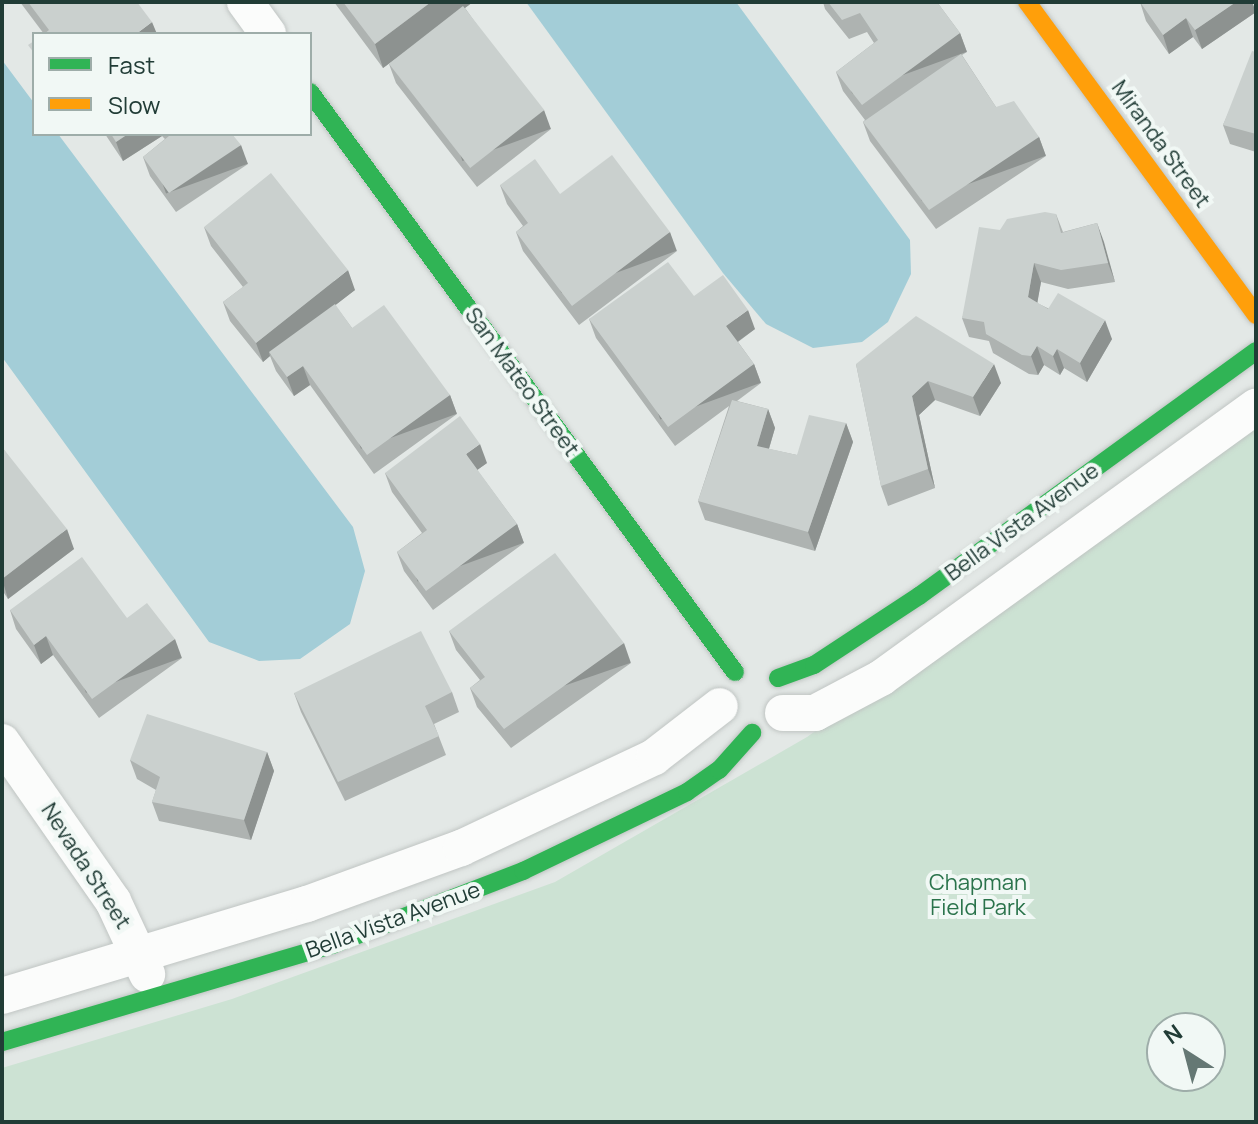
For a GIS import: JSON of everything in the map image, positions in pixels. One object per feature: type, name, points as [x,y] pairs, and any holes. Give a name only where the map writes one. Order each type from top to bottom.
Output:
[{"type":"street","points":[[245,2],[267,32]]},
{"type":"street","name":"Miranda Street","points":[[1027,2],[1256,315]]},
{"type":"street","name":"San Mateo Street","points":[[312,95],[735,672]]},
{"type":"street","name":"Bella Vista Avenue","points":[[778,678],[814,665],[919,596],[1256,351]]},
{"type":"street","name":"Bella Vista Avenue","points":[[2,1042],[365,933],[576,848],[687,792],[726,763],[752,733],[770,728],[783,713],[815,713],[881,678],[1256,407]]},
{"type":"street","points":[[735,672],[762,668],[778,678],[785,695],[783,713]]},
{"type":"street","name":"Bella Vista Avenue","points":[[2,996],[348,891],[461,848],[654,757],[688,736],[720,706],[723,686],[735,672]]},
{"type":"street","points":[[720,706],[735,727],[752,733]]},
{"type":"street","name":"Nevada Street","points":[[2,742],[113,901],[157,997]]},
{"type":"green space","name":"Chapman Field Park","points":[[1256,415],[1256,1122],[2,1122],[2,1068],[232,999],[555,882],[807,737]]},
{"type":"water","points":[[526,2],[736,2],[910,240],[911,274],[888,322],[862,342],[813,348],[766,324],[723,273]]},
{"type":"water","points":[[2,60],[32,100],[32,136],[60,136],[353,527],[365,571],[350,624],[300,659],[259,661],[209,642],[2,357]]},
{"type":"building","points":[[28,2],[137,2],[152,22],[139,32],[46,32],[49,30]]},
{"type":"building","points":[[343,2],[431,2],[375,44]]},
{"type":"building","points":[[828,2],[937,2],[960,33],[862,105],[836,72],[878,40],[860,13],[842,20]]},
{"type":"building","points":[[1140,2],[1236,2],[1195,30],[1186,18],[1163,35]]},
{"type":"building","points":[[463,6],[544,110],[470,168],[389,64]]},
{"type":"building","points":[[1252,51],[1256,52],[1256,134],[1223,125]]},
{"type":"building","points":[[961,54],[996,107],[1014,101],[1039,137],[929,210],[863,122]]},
{"type":"building","points":[[169,136],[234,136],[241,145],[169,193],[143,157]]},
{"type":"building","points":[[612,155],[670,232],[572,306],[516,232],[528,223],[500,185],[535,159],[560,194]]},
{"type":"building","points":[[271,173],[348,270],[256,343],[223,302],[248,283],[204,227]]},
{"type":"building","points":[[1045,212],[1056,214],[1061,233],[1097,223],[1108,263],[1061,270],[1034,263],[1028,297],[1048,309],[1058,293],[1105,320],[1080,363],[1057,349],[1053,356],[1037,346],[1031,356],[1022,355],[986,334],[984,322],[962,318],[979,227],[1000,230],[1007,219]]},
{"type":"building","points":[[668,262],[694,296],[723,275],[748,310],[726,326],[754,364],[668,427],[589,319]]},
{"type":"building","points":[[335,304],[352,328],[384,305],[450,395],[367,455],[303,366],[287,377],[269,352]]},
{"type":"building","points":[[916,316],[994,364],[973,397],[928,381],[912,396],[928,469],[881,486],[856,364]]},
{"type":"building","points":[[732,400],[768,409],[757,446],[797,455],[809,415],[846,423],[808,532],[698,501]]},
{"type":"building","points":[[460,416],[480,444],[466,454],[517,524],[426,591],[397,552],[427,530],[385,473]]},
{"type":"building","points":[[2,447],[67,529],[2,579]]},
{"type":"building","points":[[555,553],[624,643],[504,729],[470,688],[485,677],[449,631]]},
{"type":"building","points":[[82,557],[127,618],[147,603],[175,639],[92,699],[46,636],[34,645],[10,610]]},
{"type":"building","points":[[421,631],[452,692],[425,706],[439,736],[338,782],[294,693]]},
{"type":"building","points":[[147,714],[267,752],[244,820],[152,802],[160,777],[130,760]]},
{"type":"traffic: fast","points":[[312,95],[735,672]]},
{"type":"traffic: fast","points":[[778,678],[814,665],[919,596],[1256,351]]},
{"type":"traffic: fast","points":[[2,1042],[334,944],[523,871],[687,792],[719,770],[752,733]]},
{"type":"traffic: slow","points":[[1027,2],[1256,315]]}]
